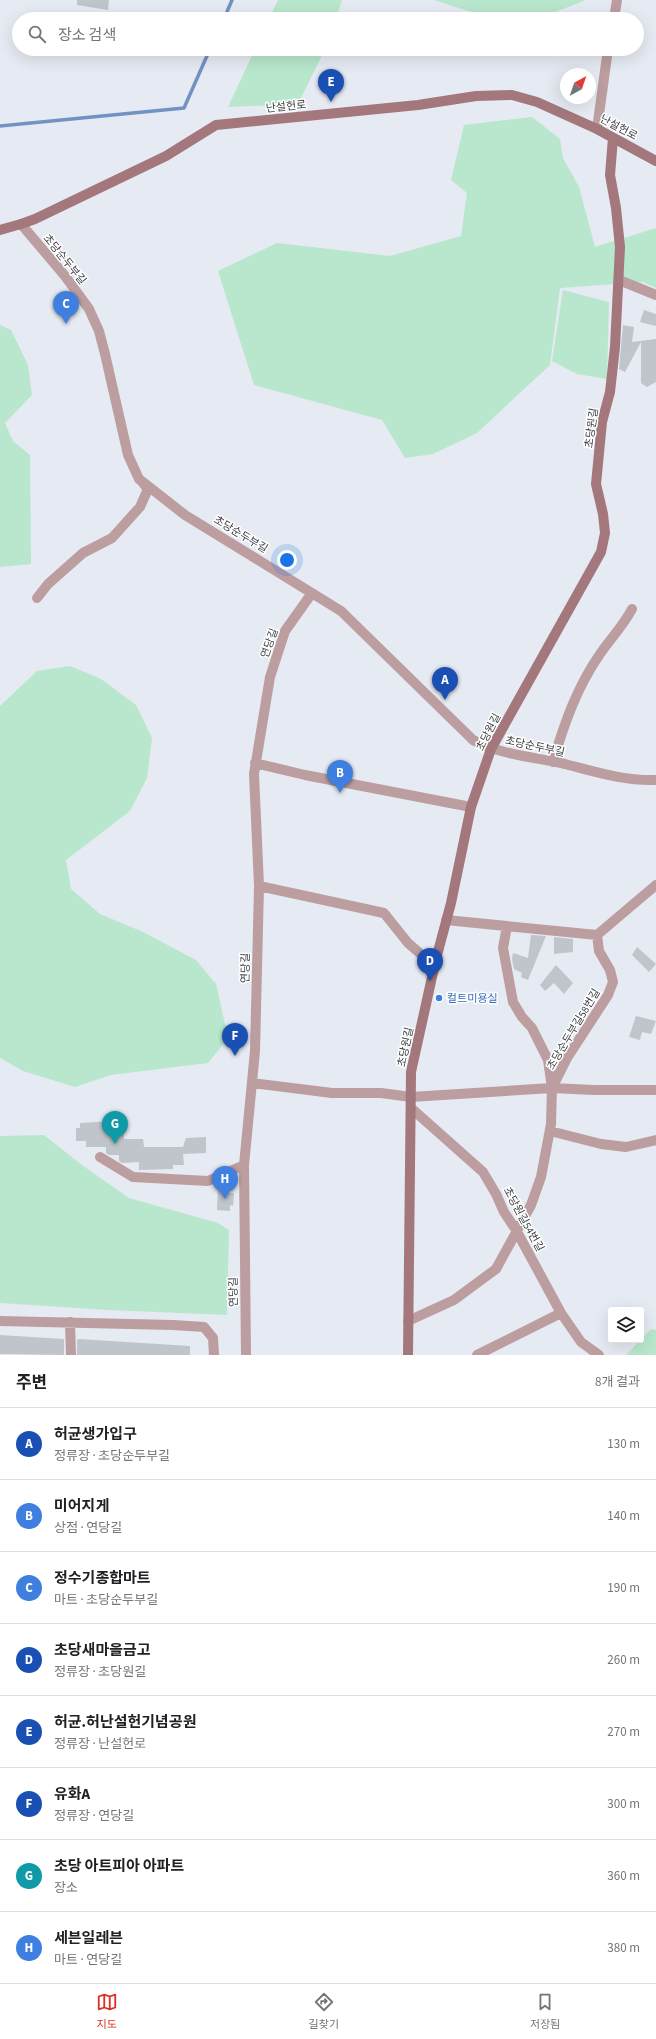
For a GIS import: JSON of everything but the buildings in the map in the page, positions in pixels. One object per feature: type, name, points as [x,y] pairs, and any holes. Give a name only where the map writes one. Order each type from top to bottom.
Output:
[{"type":"street","points":[[615,12],[617,0]]},
{"type":"street","points":[[597,129],[607,56]]},
{"type":"street","name":"난설헌로","points":[[0,230],[21,224],[166,156],[216,125],[418,105],[476,96],[512,95],[537,102],[597,129],[656,161]]},
{"type":"street","name":"초당원길","points":[[408,1355],[411,1072],[471,807],[491,749],[601,552],[605,533],[596,484],[602,422],[610,392],[619,280],[620,247],[616,208],[610,175],[613,138]]},
{"type":"street","name":"초당순두부길","points":[[21,224],[89,309],[99,331],[128,455],[139,479],[184,515],[341,611],[473,740],[491,749],[553,762],[610,777],[656,780]]},
{"type":"street","points":[[619,280],[656,295]]},
{"type":"street","points":[[37,598],[48,584],[84,552],[112,538],[140,507],[148,489],[139,479]]},
{"type":"street","name":"연당길","points":[[246,1355],[244,1165],[255,1051],[259,886],[254,774],[270,677],[285,631],[312,593]]},
{"type":"street","points":[[553,762],[578,690],[600,654],[624,625],[632,609]]},
{"type":"street","points":[[256,763],[304,775],[471,807]]},
{"type":"street","points":[[446,920],[598,935],[656,885]]},
{"type":"street","points":[[259,886],[384,913],[408,943],[423,956],[436,959]]},
{"type":"street","points":[[507,926],[503,948],[513,1002],[522,1017],[532,1028],[548,1060],[552,1088]]},
{"type":"street","name":"초당순두부길58번길","points":[[408,1321],[454,1300],[496,1269],[531,1205],[540,1177],[550,1130],[552,1088],[567,1058],[608,995],[613,982],[610,970],[599,951],[598,935]]},
{"type":"street","points":[[252,1083],[332,1093],[381,1093],[411,1097],[552,1088],[656,1090]]},
{"type":"street","name":"초당원길54번길","points":[[411,1108],[483,1172],[561,1313],[581,1342],[599,1355]]},
{"type":"street","points":[[550,1130],[601,1144],[626,1147],[656,1140]]},
{"type":"street","points":[[100,1157],[133,1177],[208,1181],[244,1165]]},
{"type":"street","points":[[476,1355],[561,1313]]},
{"type":"street","points":[[0,1320],[204,1327],[213,1338],[214,1355]]},
{"type":"street","points":[[70,1322],[71,1355]]},
{"type":"green space","points":[[278,0],[342,0],[338,12],[272,12]]},
{"type":"green space","points":[[434,0],[586,0],[555,12],[472,12]]},
{"type":"green space","points":[[252,56],[322,56],[298,104],[228,107]]},
{"type":"green space","points":[[532,117],[560,139],[563,158],[579,187],[595,247],[656,228],[656,288],[643,282],[560,288],[550,365],[477,433],[433,454],[405,458],[382,420],[254,385],[218,271],[277,243],[390,256],[461,236],[467,193],[451,180],[464,125]]},
{"type":"green space","points":[[563,290],[609,302],[607,379],[577,374],[552,361]]},
{"type":"green space","points":[[0,325],[11,330],[28,365],[32,395],[5,423],[13,441],[30,455],[31,564],[0,567]]},
{"type":"green space","points":[[70,666],[101,679],[136,705],[152,738],[147,778],[130,811],[66,860],[71,889],[100,914],[143,932],[196,960],[216,984],[228,1038],[208,1063],[111,1075],[75,1087],[23,1071],[0,1058],[0,706],[37,671]]},
{"type":"green space","points":[[44,1135],[82,1165],[129,1198],[218,1223],[229,1230],[227,1315],[108,1310],[0,1303],[0,1136]]},
{"type":"green space","points":[[651,1329],[656,1330],[656,1355],[626,1355],[638,1343],[644,1343],[644,1336]]},
{"type":"waterway","points":[[227,12],[232,0]]},
{"type":"waterway","points":[[0,126],[184,108],[207,56]]},
{"type":"place","name":"허균.허난설헌기념공원","points":[[331,102]]},
{"type":"place","name":"정수기종합마트","points":[[66,324]]},
{"type":"place","name":"허균생가입구","points":[[445,700]]},
{"type":"place","name":"미어지게","points":[[340,793]]},
{"type":"place","name":"초당새마을금고","points":[[430,981]]},
{"type":"place","name":"컬트미용실","points":[[439,998]]},
{"type":"place","name":"유화A","points":[[235,1056]]},
{"type":"place","name":"초당 아트피아 아파트","points":[[115,1144]]},
{"type":"place","name":"세븐일레븐","points":[[225,1199]]}]
